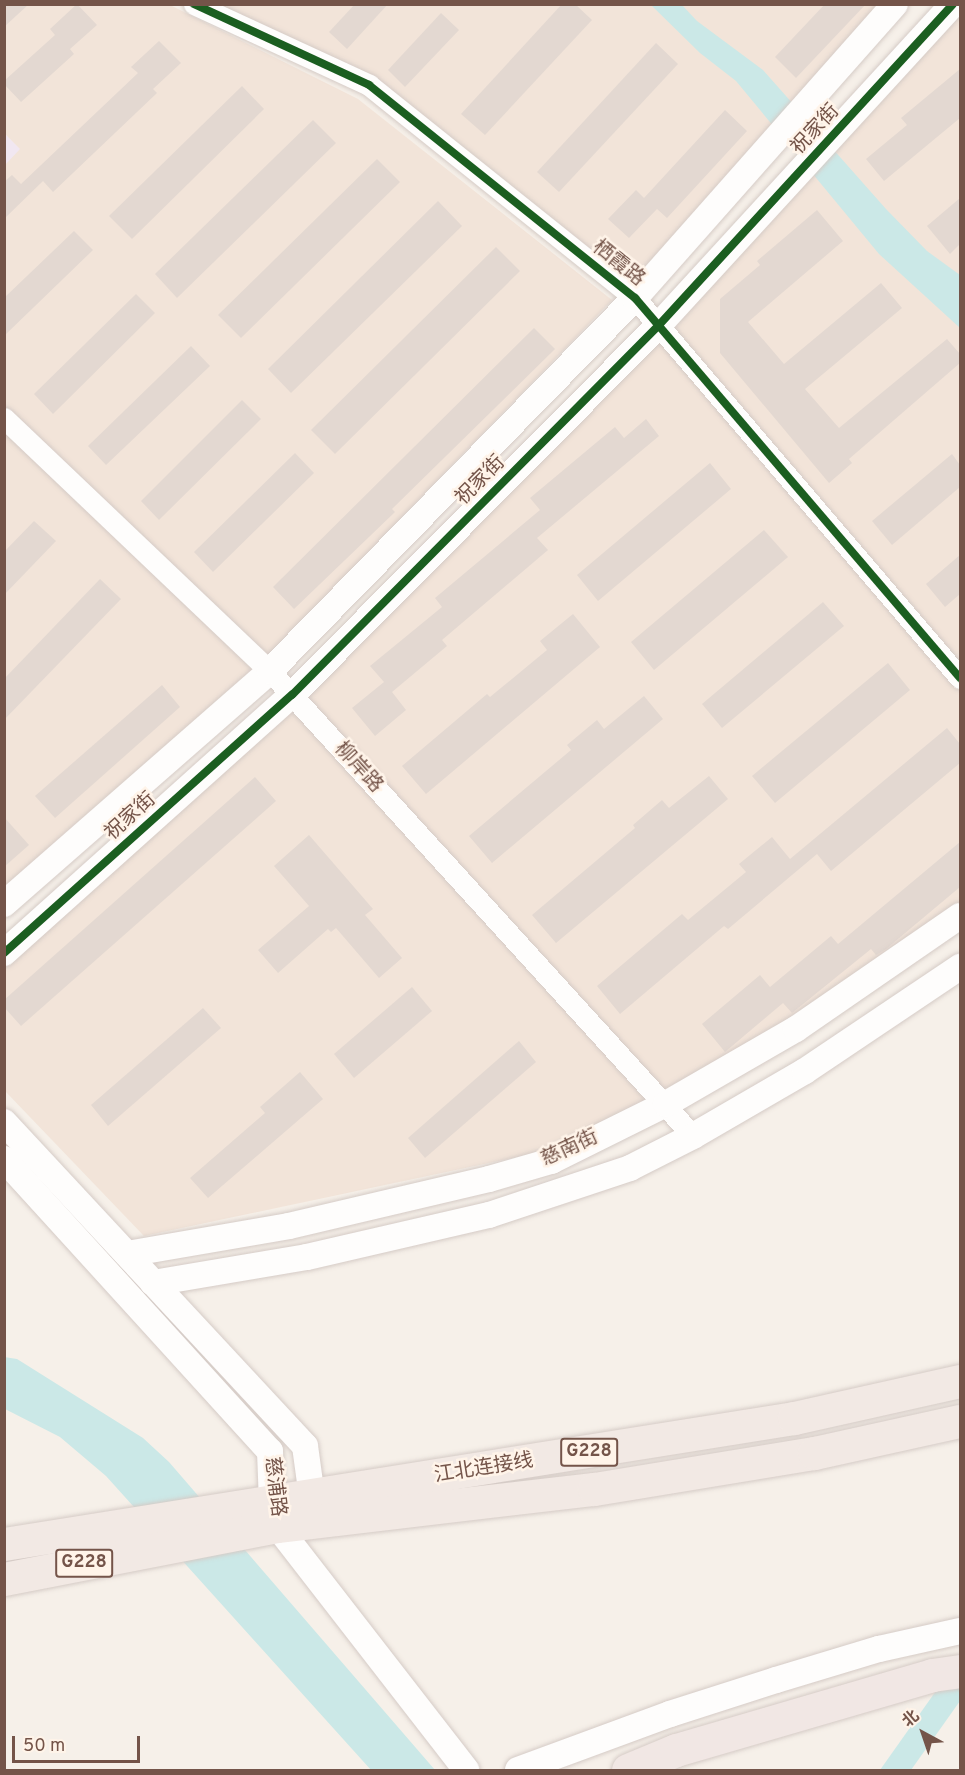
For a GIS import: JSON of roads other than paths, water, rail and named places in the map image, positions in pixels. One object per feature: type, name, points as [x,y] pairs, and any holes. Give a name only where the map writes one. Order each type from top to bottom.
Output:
[{"type":"highway","name":"江北连接线","points":[[4,1579],[156,1535],[215,1511],[266,1520],[312,1497],[794,1418],[960,1381]]},
{"type":"highway","name":"江北连接线","points":[[4,1544],[156,1535],[266,1520],[594,1489],[814,1453],[960,1421]]},
{"type":"highway","points":[[628,1770],[676,1750],[932,1675],[960,1671]]},
{"type":"street","name":"栖霞路","points":[[194,4],[369,85],[635,298],[960,678]]},
{"type":"street","name":"祝家街","points":[[4,904],[270,671],[635,298],[895,4]]},
{"type":"street","name":"祝家街","points":[[4,953],[292,695],[659,325],[953,4]]},
{"type":"street","name":"柳岸路","points":[[4,418],[270,671],[693,1136]]},
{"type":"street","name":"慈南街","points":[[127,1254],[289,1227],[489,1179],[551,1161],[666,1104],[796,1029],[960,916]]},
{"type":"street","name":"慈南街","points":[[153,1283],[307,1257],[489,1215],[630,1168],[693,1136],[804,1071],[960,967]]},
{"type":"street","name":"慈浦路","points":[[4,1122],[304,1446],[312,1497]]},
{"type":"street","name":"慈浦路","points":[[4,1159],[270,1450],[266,1520]]},
{"type":"street","points":[[266,1520],[466,1770]]},
{"type":"street","points":[[518,1770],[670,1714],[776,1680],[879,1649],[960,1631]]},
{"type":"water","points":[[651,5],[682,5],[697,21],[763,70],[886,209],[927,251],[960,275],[960,328],[879,254],[736,81],[700,53]]},
{"type":"water","points":[[4,1357],[17,1359],[143,1438],[169,1462],[435,1770],[371,1770],[106,1476],[60,1437],[5,1409]]},
{"type":"water","points":[[960,1657],[960,1701],[911,1770],[880,1770]]}]
